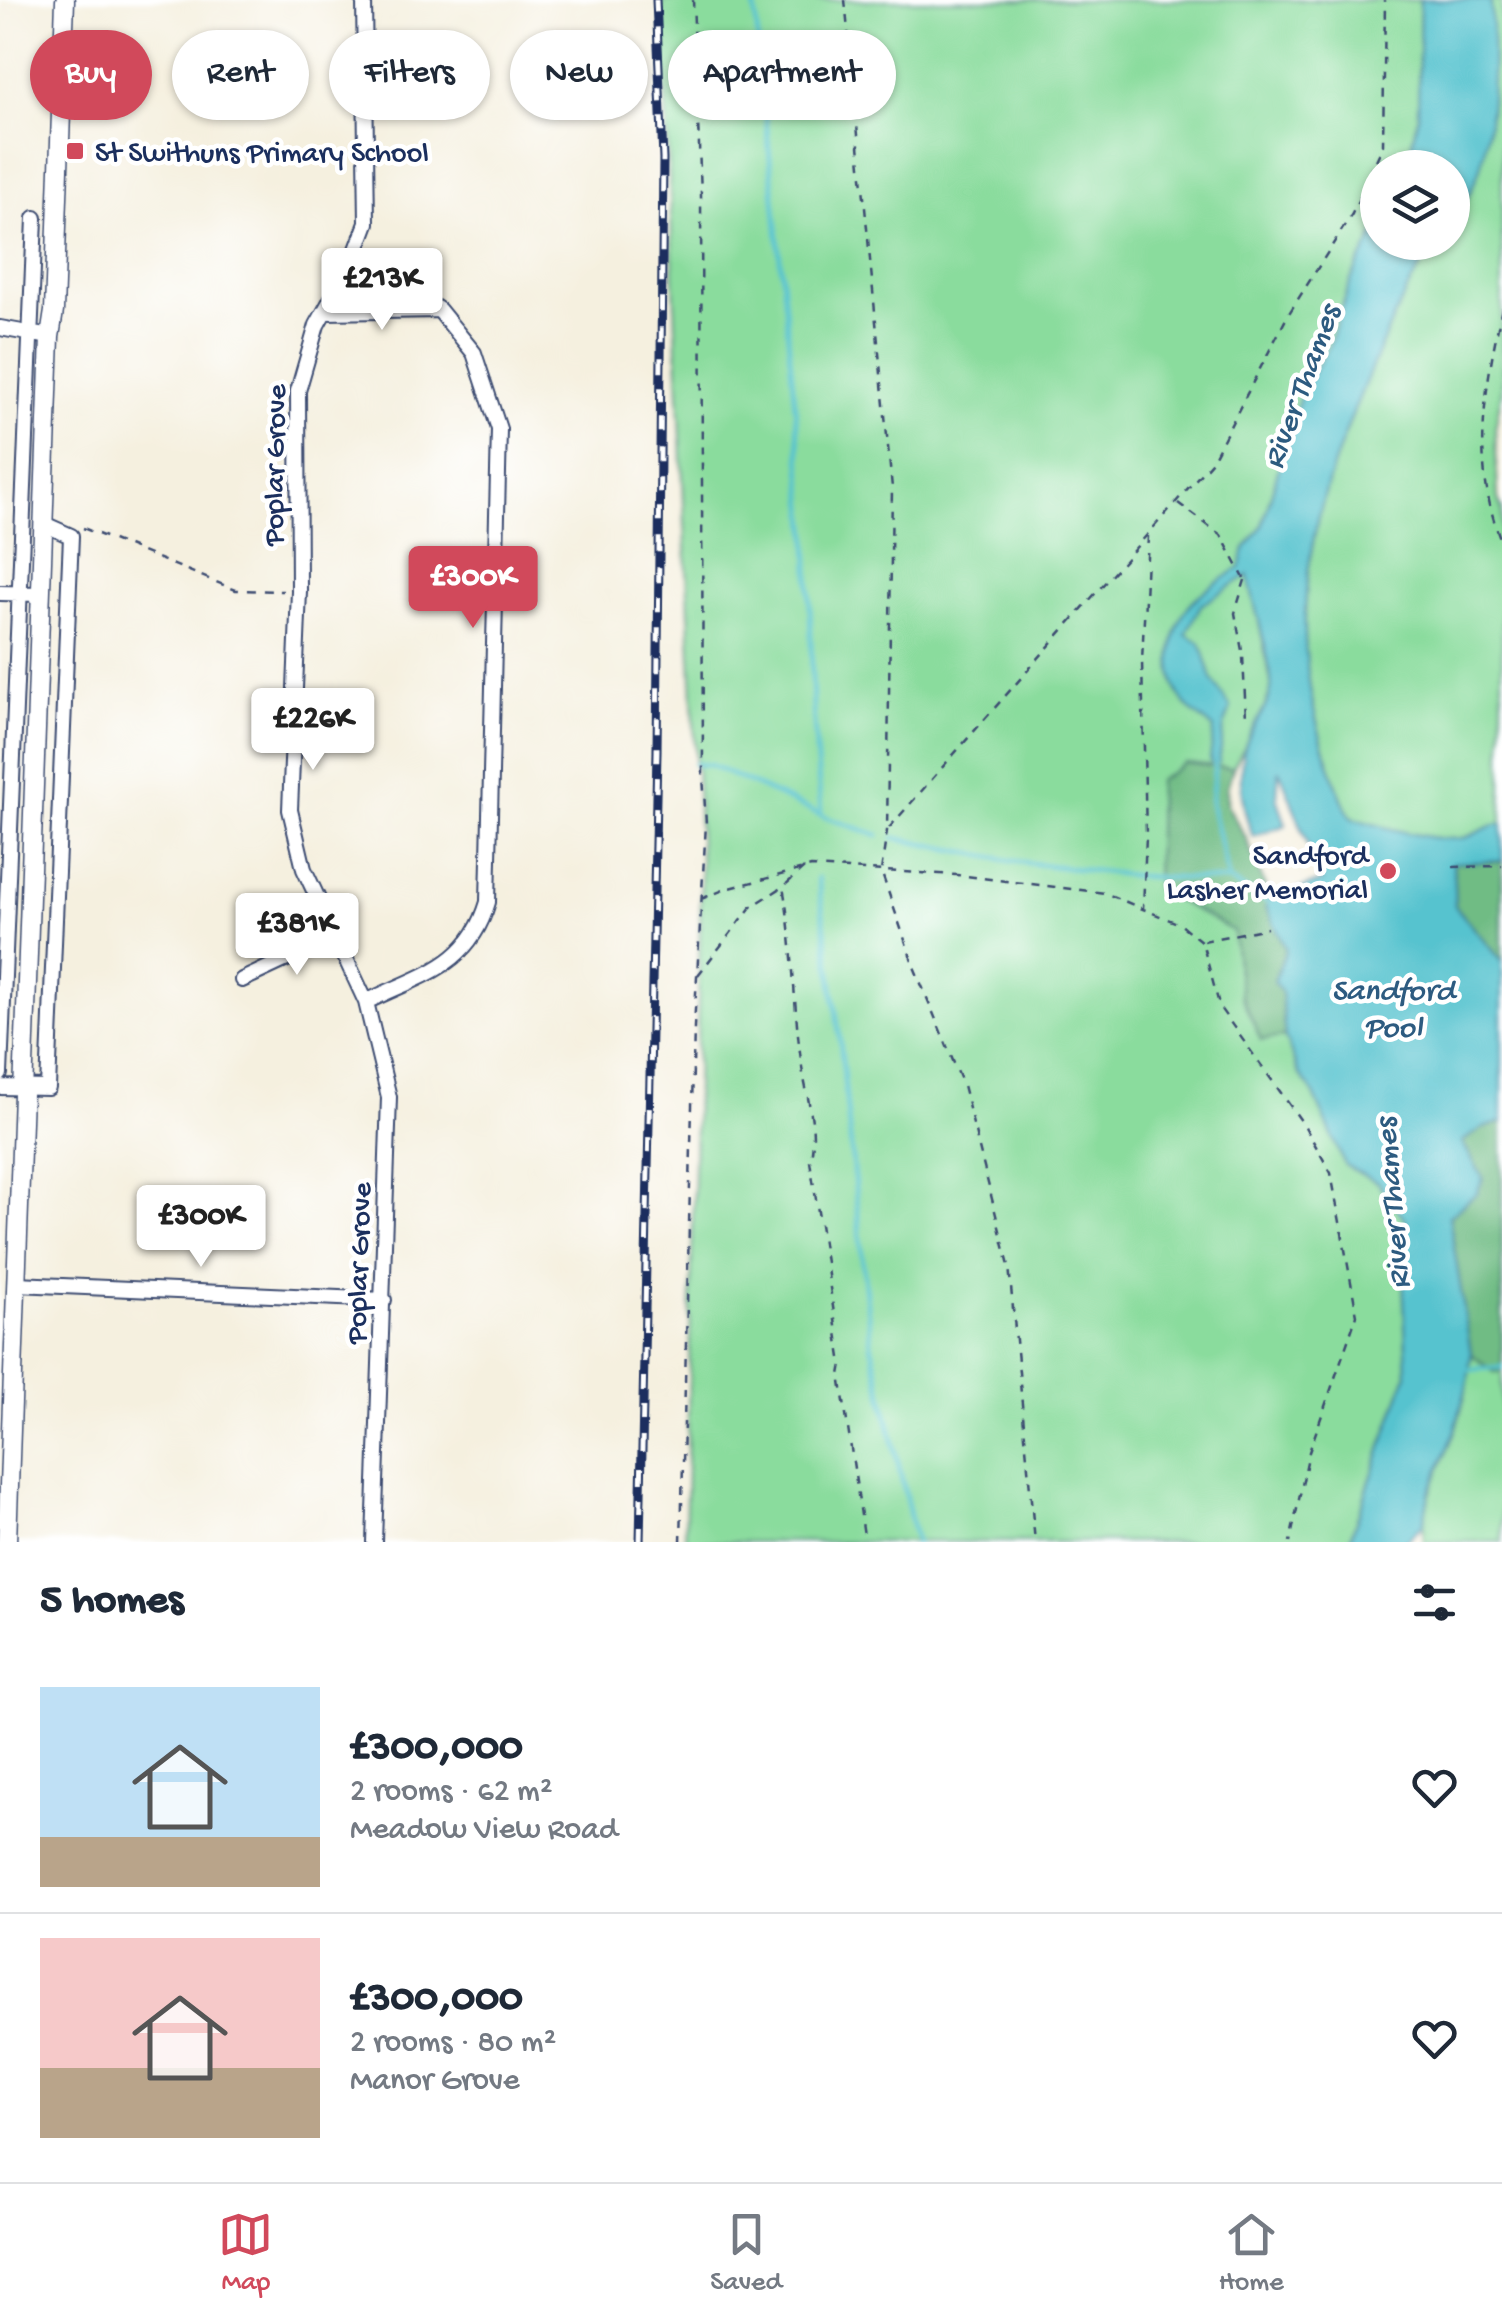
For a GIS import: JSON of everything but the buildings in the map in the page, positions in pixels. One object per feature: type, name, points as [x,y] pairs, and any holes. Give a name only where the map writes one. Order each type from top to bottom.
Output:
[{"type":"street","points":[[7,1542],[5,1454],[16,1284],[66,0]]},
{"type":"street","name":"Poplar Grove","points":[[364,0],[369,208],[353,260],[317,325],[298,391],[299,591],[290,810],[304,868],[366,1002],[389,1097],[374,1542]]},
{"type":"street","points":[[0,1074],[35,218]]},
{"type":"street","points":[[353,260],[402,284],[439,310],[474,354],[499,429],[488,902],[472,939],[457,957],[366,1002]]},
{"type":"street","points":[[324,312],[439,310]]},
{"type":"street","points":[[0,328],[50,337]]},
{"type":"street","points":[[0,1087],[48,1088],[70,536],[44,519]]},
{"type":"street","points":[[0,592],[41,594]]},
{"type":"street","points":[[242,980],[334,937]]},
{"type":"street","points":[[16,1284],[384,1300]]},
{"type":"path","points":[[681,1542],[696,978],[706,824],[701,194],[693,0]]},
{"type":"path","points":[[845,0],[892,488],[887,832],[881,871],[915,969],[963,1085],[1008,1266],[1035,1542]]},
{"type":"path","points":[[887,832],[1212,461],[1288,315],[1352,214],[1382,144],[1385,0]]},
{"type":"path","points":[[1502,308],[1482,421],[1484,479],[1490,512],[1502,543]]},
{"type":"path","points":[[1177,502],[1221,535],[1245,581],[1235,613],[1243,656],[1246,718]]},
{"type":"path","points":[[44,519],[236,590],[299,591]]},
{"type":"path","points":[[1144,908],[1142,662],[1148,536]]},
{"type":"path","points":[[1453,867],[1502,866]]},
{"type":"path","points":[[700,899],[804,868],[957,874],[1105,893],[1180,924],[1202,942],[1220,1008],[1304,1126],[1331,1173],[1357,1315],[1309,1452],[1290,1542]]},
{"type":"path","points":[[696,978],[751,907],[804,868]]},
{"type":"path","points":[[782,887],[790,926],[801,1059],[815,1142],[810,1161],[865,1542]]},
{"type":"path","points":[[1202,942],[1267,928]]},
{"type":"green space","points":[[661,0],[1420,0],[1418,115],[1411,150],[1360,150],[1361,260],[1329,346],[1301,393],[1262,526],[1245,549],[1272,687],[1227,788],[1227,805],[1246,838],[1270,899],[1266,907],[1286,949],[1274,982],[1281,991],[1285,1037],[1299,1074],[1313,1092],[1345,1165],[1378,1183],[1406,1220],[1402,1249],[1407,1375],[1349,1542],[685,1542],[701,877]]},
{"type":"green space","points":[[1490,0],[1502,0],[1502,389],[1495,429],[1498,499],[1502,510],[1502,824],[1462,838],[1444,839],[1351,818],[1326,754],[1312,701],[1305,649],[1305,600],[1311,551],[1337,455],[1396,312],[1426,260],[1470,260],[1470,191],[1487,136]]},
{"type":"green space","points":[[1185,763],[1233,768],[1227,805],[1246,838],[1270,899],[1266,907],[1286,949],[1274,982],[1281,991],[1285,1037],[1261,1040],[1241,996],[1233,931],[1156,889],[1158,781]]},
{"type":"green space","points":[[1502,861],[1502,961],[1455,906],[1453,862]]},
{"type":"green space","points":[[1502,1122],[1502,1372],[1494,1372],[1471,1354],[1449,1216],[1477,1193],[1483,1178],[1462,1142],[1483,1128]]},
{"type":"green space","points":[[1471,1354],[1494,1372],[1502,1372],[1502,1542],[1424,1542],[1425,1513],[1461,1411]]},
{"type":"water","points":[[1420,0],[1490,0],[1489,118],[1481,162],[1470,191],[1470,150],[1411,150],[1418,115]]},
{"type":"water","name":"Sandford Pool","points":[[1361,260],[1425,260],[1355,407],[1322,503],[1311,551],[1305,649],[1312,701],[1326,754],[1351,818],[1444,839],[1462,838],[1502,824],[1502,861],[1453,863],[1455,906],[1502,961],[1502,1122],[1483,1128],[1462,1142],[1483,1178],[1477,1193],[1449,1216],[1471,1354],[1468,1382],[1455,1430],[1429,1494],[1423,1525],[1405,1542],[1349,1542],[1407,1375],[1402,1249],[1406,1220],[1378,1183],[1345,1165],[1313,1092],[1299,1074],[1285,1037],[1281,991],[1274,982],[1286,949],[1266,907],[1270,899],[1322,881],[1279,769],[1277,797],[1286,825],[1253,837],[1245,811],[1243,757],[1271,689],[1248,575],[1201,605],[1186,634],[1201,643],[1212,679],[1231,708],[1219,762],[1214,765],[1210,761],[1214,728],[1184,703],[1177,692],[1171,664],[1175,635],[1186,610],[1205,591],[1240,568],[1245,549],[1262,526],[1301,393],[1329,346]]},
{"type":"waterway","points":[[754,0],[808,536],[813,709],[821,813]]},
{"type":"waterway","points":[[1215,762],[1211,804],[1229,881]]},
{"type":"waterway","points":[[695,764],[710,765],[830,819],[878,835]]},
{"type":"waterway","points":[[894,838],[1012,861],[1137,876],[1229,881],[1272,904]]},
{"type":"waterway","points":[[818,878],[840,1040],[871,1344],[916,1542]]},
{"type":"waterway","points":[[1465,1370],[1502,1367]]},
{"type":"railway","points":[[640,1542],[657,751],[663,159],[656,0]]},
{"type":"place","name":"St Swithuns Primary School","points":[[75,151]]},
{"type":"place","name":"Sandford Lasher Memorial","points":[[1388,871]]},
{"type":"water label","name":"River Thames","points":[[1299,386]]},
{"type":"water label","name":"River Thames","points":[[1390,1204]]}]
